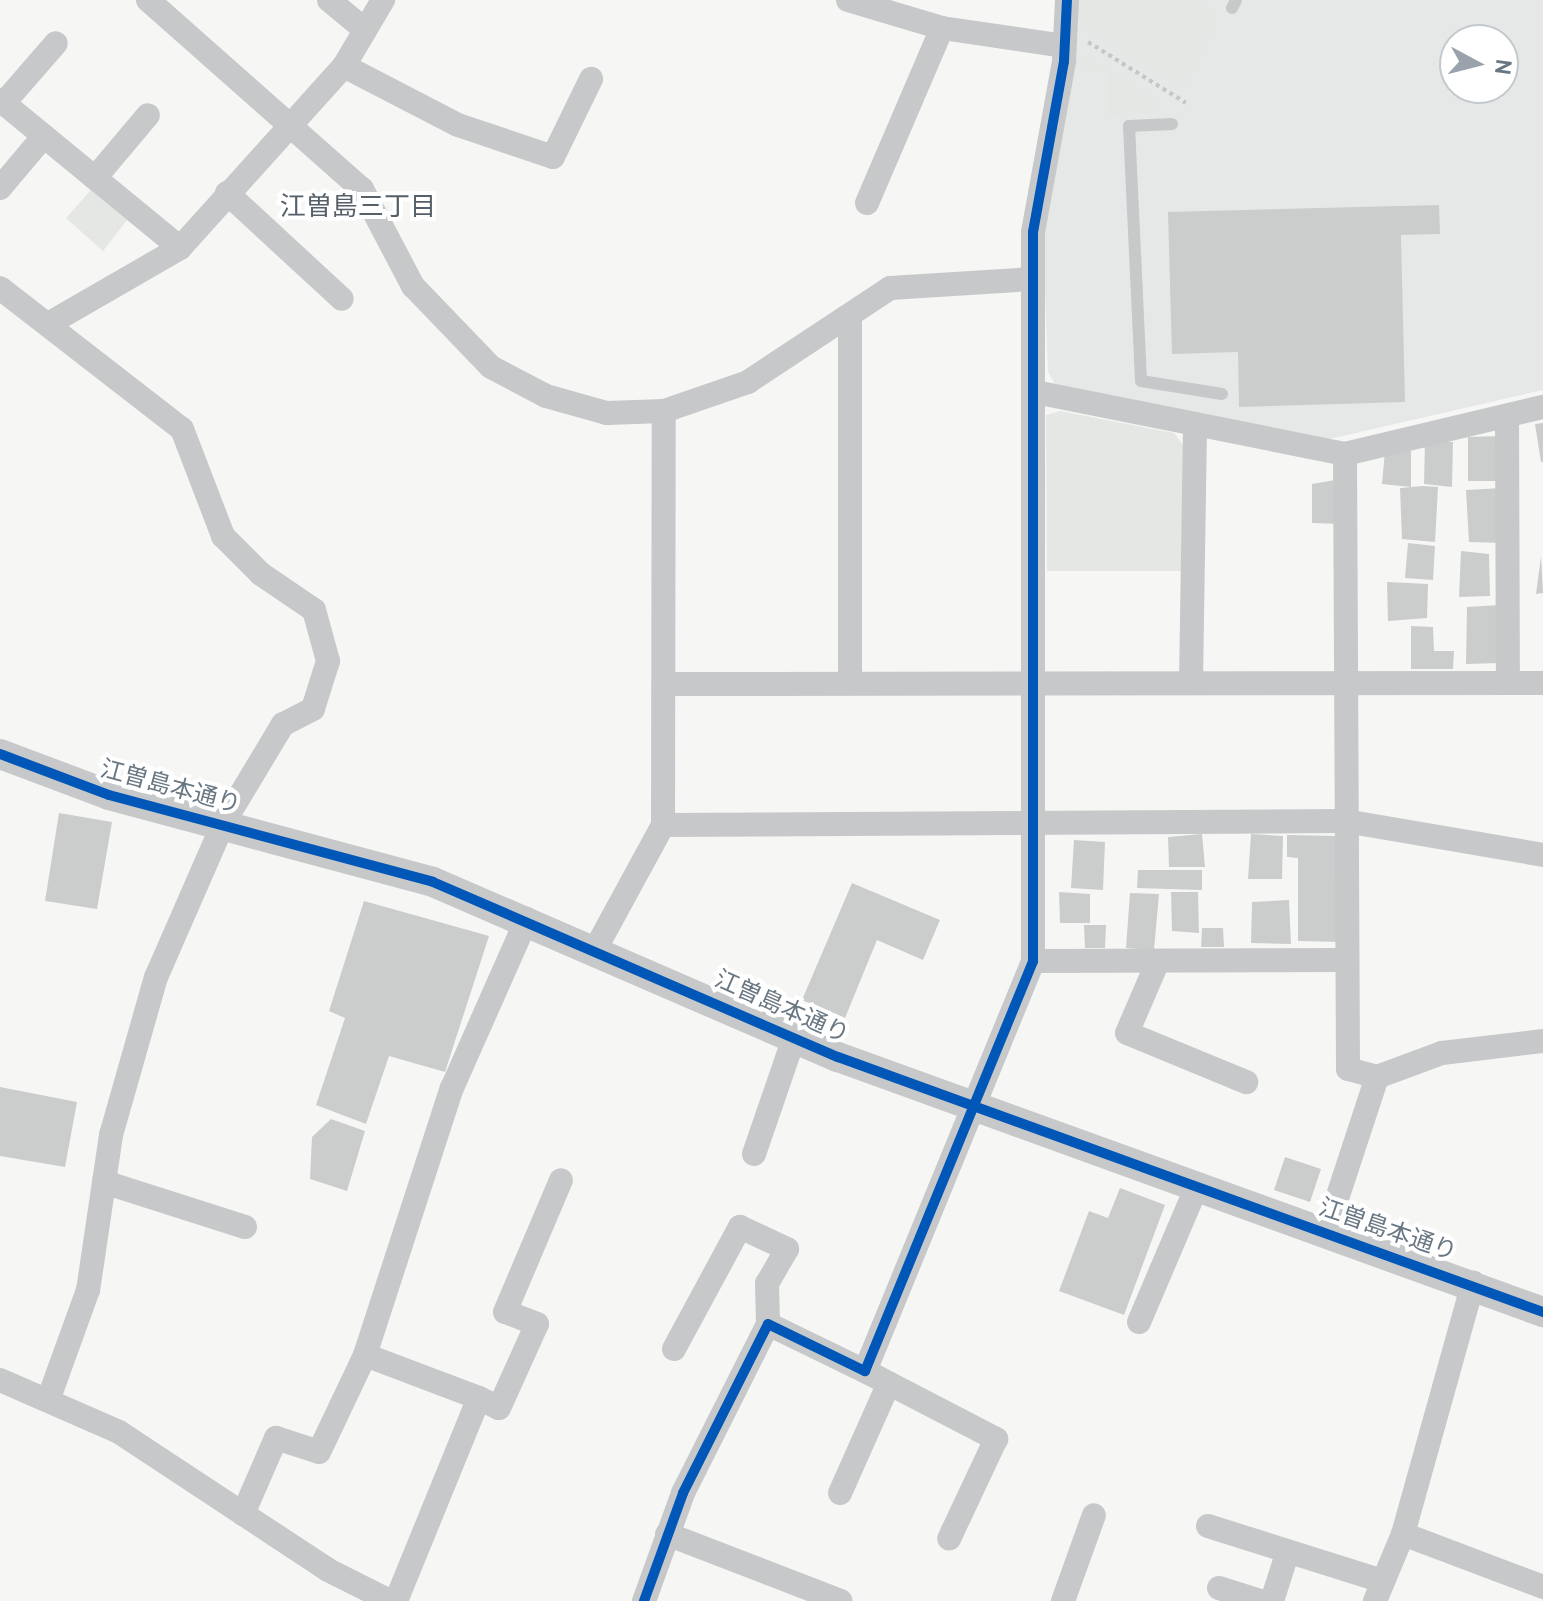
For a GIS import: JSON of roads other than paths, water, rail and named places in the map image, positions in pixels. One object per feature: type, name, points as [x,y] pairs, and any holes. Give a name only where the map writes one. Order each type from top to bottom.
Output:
[{"type":"street","points":[[148,0],[362,189],[413,286],[491,367],[546,396],[607,413],[664,411],[748,382],[850,320],[890,288],[1032,279]]},
{"type":"street","points":[[329,0],[365,30]]},
{"type":"street","points":[[50,323],[180,248],[286,124],[344,66],[383,0]]},
{"type":"street","points":[[848,0],[942,28],[1065,37]]},
{"type":"street","points":[[865,1371],[977,1108],[1033,961],[1036,822],[1033,232],[1065,37],[1067,0]]},
{"type":"street","points":[[867,203],[942,28]]},
{"type":"street","points":[[56,43],[2,102],[180,248]]},
{"type":"street","points":[[344,66],[458,125],[553,157],[591,79]]},
{"type":"street","points":[[95,178],[148,115]]},
{"type":"street","points":[[0,188],[44,136]]},
{"type":"street","points":[[227,193],[342,299]]},
{"type":"street","points":[[0,288],[50,323],[182,429],[223,536],[261,574],[314,610],[328,661],[313,709],[283,724],[223,824],[156,977],[128,1057],[104,1182],[88,1290],[49,1398]]},
{"type":"street","points":[[850,320],[850,683]]},
{"type":"street","points":[[1035,392],[1345,454],[1543,407]]},
{"type":"street","points":[[596,948],[663,825],[664,411]]},
{"type":"street","points":[[1507,416],[1508,682]]},
{"type":"street","points":[[1191,683],[1195,424]]},
{"type":"street","points":[[1345,454],[1348,1069],[1377,1077],[1442,1053],[1543,1041]]},
{"type":"street","points":[[665,684],[1543,683]]},
{"type":"street","name":"江曽島本通り","points":[[0,754],[109,795],[393,869],[596,948],[794,1038],[977,1108],[1473,1283],[1543,1312]]},
{"type":"street","points":[[663,825],[1345,821],[1543,855]]},
{"type":"street","points":[[243,1514],[276,1438],[319,1452],[365,1355],[452,1088],[527,919]]},
{"type":"street","points":[[1033,961],[1347,960]]},
{"type":"street","points":[[1158,961],[1127,1033],[1246,1082]]},
{"type":"street","points":[[754,1154],[794,1038]]},
{"type":"street","points":[[1326,1232],[1377,1077]]},
{"type":"street","points":[[365,1355],[499,1408],[537,1324],[505,1312],[561,1180]]},
{"type":"street","points":[[104,1182],[245,1227]]},
{"type":"street","points":[[1139,1322],[1197,1186]]},
{"type":"street","points":[[644,1601],[667,1534],[768,1324],[767,1283],[787,1249],[740,1227],[674,1349]]},
{"type":"street","points":[[1208,1526],[1288,1551],[1378,1591],[1403,1534],[1473,1283]]},
{"type":"street","points":[[768,1324],[996,1439],[949,1539]]},
{"type":"street","points":[[0,1380],[49,1398],[119,1432],[328,1570],[393,1601],[479,1398]]},
{"type":"street","points":[[840,1493],[889,1383]]},
{"type":"street","points":[[1063,1601],[1094,1515]]},
{"type":"street","points":[[667,1534],[841,1601]]},
{"type":"street","points":[[1403,1534],[1543,1587]]},
{"type":"street","points":[[1272,1601],[1288,1551]]},
{"type":"street","points":[[1219,1588],[1260,1601]]},
{"type":"lane","points":[[1172,124],[1129,126],[1141,381],[1222,394]]},
{"type":"district","name":"江曽島三丁目","points":[[358,209]]}]
